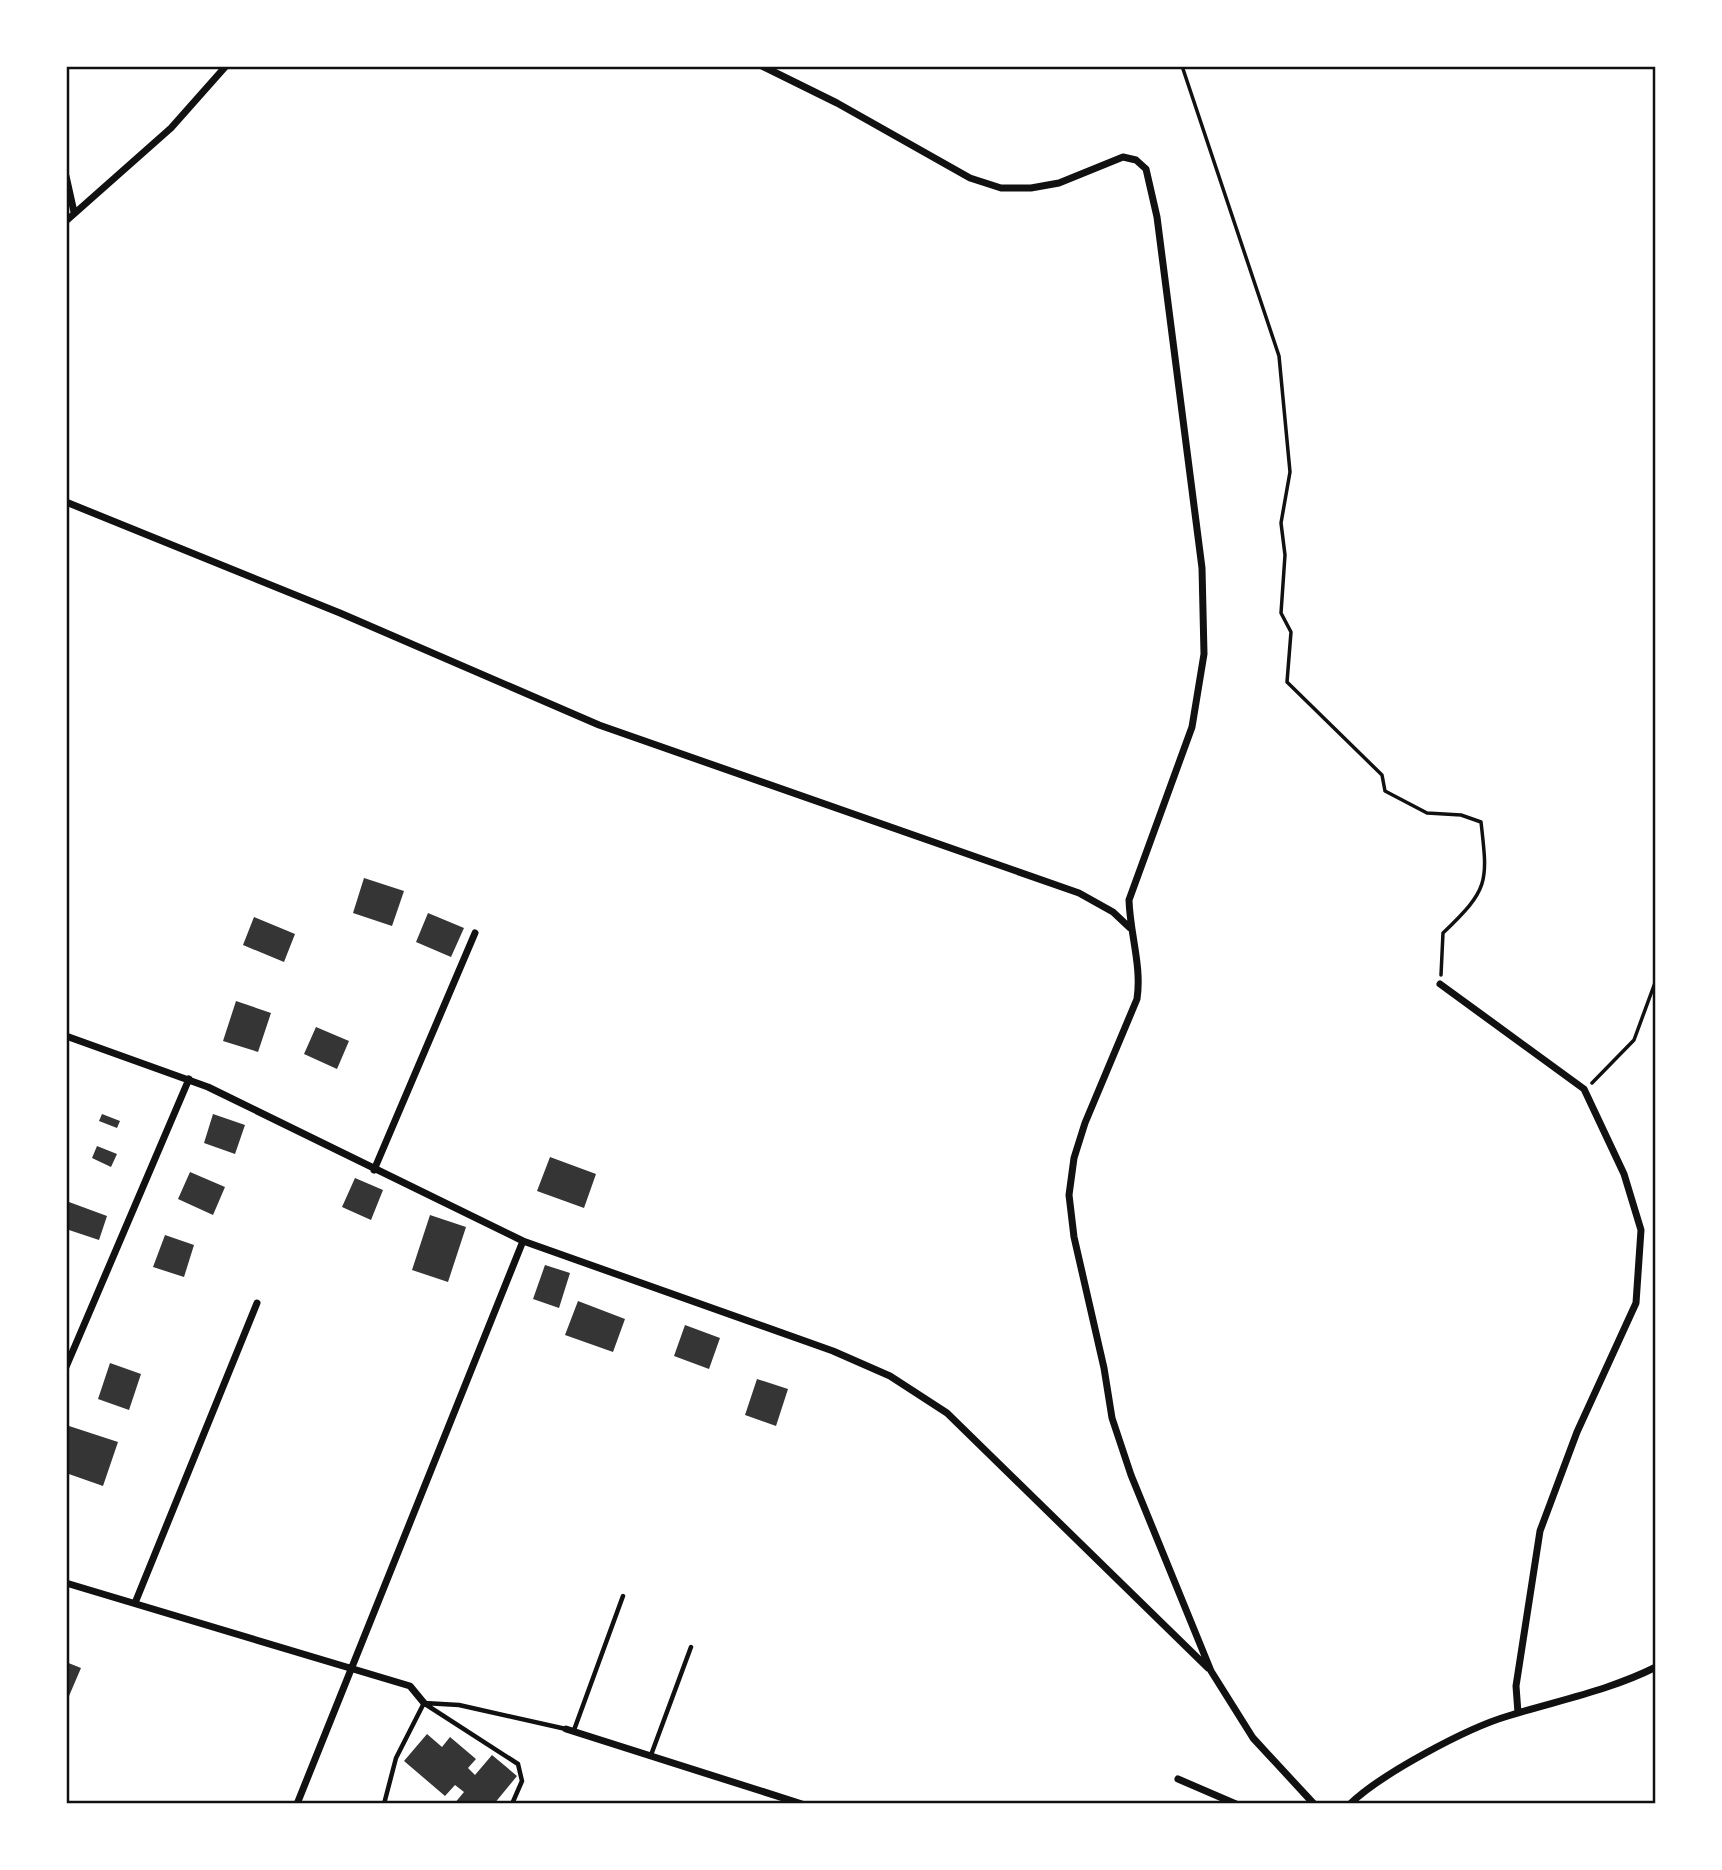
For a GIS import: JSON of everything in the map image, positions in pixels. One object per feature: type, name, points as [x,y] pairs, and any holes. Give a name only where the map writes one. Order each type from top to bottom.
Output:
[{"type":"street","points":[[66,220],[171,128],[226,66]]},
{"type":"street","points":[[762,66],[837,103],[970,178],[1001,188],[1031,188],[1059,183],[1123,157],[1136,160],[1146,169],[1157,217],[1202,568],[1204,654],[1192,727],[1129,900],[1130,929],[1141,977],[1137,999],[1085,1123],[1074,1158],[1069,1195],[1074,1237],[1120,1444],[1211,1671],[1253,1738],[1314,1804]]},
{"type":"street","points":[[66,176],[74,212]]},
{"type":"street","points":[[66,502],[328,608],[598,725],[1079,893],[1113,912],[1130,929]]},
{"type":"street","points":[[374,1170],[475,933]]},
{"type":"street","points":[[1440,984],[1584,1089],[1624,1174],[1641,1230],[1641,1263],[1636,1303],[1577,1432],[1540,1531],[1516,1686],[1518,1713]]},
{"type":"street","points":[[66,1036],[189,1079],[523,1241],[833,1351],[899,1382],[947,1413],[1211,1671]]},
{"type":"street","points":[[66,1367],[189,1079]]},
{"type":"street","points":[[297,1804],[523,1241]]},
{"type":"street","points":[[135,1603],[257,1303]]},
{"type":"street","points":[[66,1583],[410,1686],[424,1703]]},
{"type":"street","points":[[1350,1804],[1388,1775],[1434,1749],[1518,1713],[1623,1683],[1656,1667]]},
{"type":"street","points":[[570,1730],[802,1804]]},
{"type":"street","points":[[1178,1779],[1236,1804]]},
{"type":"lane","points":[[424,1703],[459,1705],[570,1730],[623,1596]]},
{"type":"lane","points":[[651,1755],[691,1647]]},
{"type":"lane","points":[[384,1804],[396,1758],[424,1703]]},
{"type":"lane","points":[[424,1703],[518,1764],[522,1781],[512,1804]]},
{"type":"path","points":[[1182,66],[1279,356],[1290,472],[1281,523],[1285,555],[1281,613],[1291,632],[1287,682],[1382,775],[1385,791],[1427,813],[1461,815],[1481,822],[1487,873],[1471,906],[1443,933],[1440,984]]},
{"type":"path","points":[[1584,1089],[1634,1040],[1656,980]]},
{"type":"building","points":[[364,878],[404,891],[392,926],[353,913]]},
{"type":"building","points":[[428,913],[464,928],[451,957],[416,942]]},
{"type":"building","points":[[254,917],[295,934],[284,962],[243,945]]},
{"type":"building","points":[[236,1001],[271,1013],[258,1052],[223,1041]]},
{"type":"building","points":[[316,1027],[349,1041],[337,1069],[304,1054]]},
{"type":"building","points":[[102,1114],[120,1121],[117,1128],[99,1121]]},
{"type":"building","points":[[213,1114],[245,1125],[235,1154],[204,1143]]},
{"type":"building","points":[[97,1146],[117,1154],[111,1167],[92,1158]]},
{"type":"building","points":[[550,1157],[596,1174],[584,1208],[537,1191]]},
{"type":"building","points":[[190,1172],[225,1187],[213,1215],[178,1199]]},
{"type":"building","points":[[355,1178],[383,1190],[371,1220],[342,1207]]},
{"type":"building","points":[[69,1202],[107,1216],[99,1240],[66,1229]]},
{"type":"building","points":[[430,1215],[466,1227],[448,1282],[412,1270]]},
{"type":"building","points":[[165,1235],[194,1245],[184,1277],[153,1267]]},
{"type":"building","points":[[545,1265],[570,1273],[559,1308],[533,1299]]},
{"type":"building","points":[[578,1301],[625,1319],[613,1352],[565,1335]]},
{"type":"building","points":[[685,1325],[720,1338],[709,1369],[674,1356]]},
{"type":"building","points":[[110,1363],[141,1374],[129,1410],[98,1399]]},
{"type":"building","points":[[757,1379],[788,1389],[776,1426],[745,1415]]},
{"type":"building","points":[[66,1425],[118,1442],[103,1486],[66,1473]]},
{"type":"building","points":[[66,1662],[81,1668],[66,1703]]},
{"type":"building","points":[[427,1734],[442,1747],[450,1737],[476,1759],[468,1768],[475,1775],[492,1755],[517,1776],[494,1804],[454,1804],[464,1792],[455,1785],[445,1796],[404,1761]]}]
